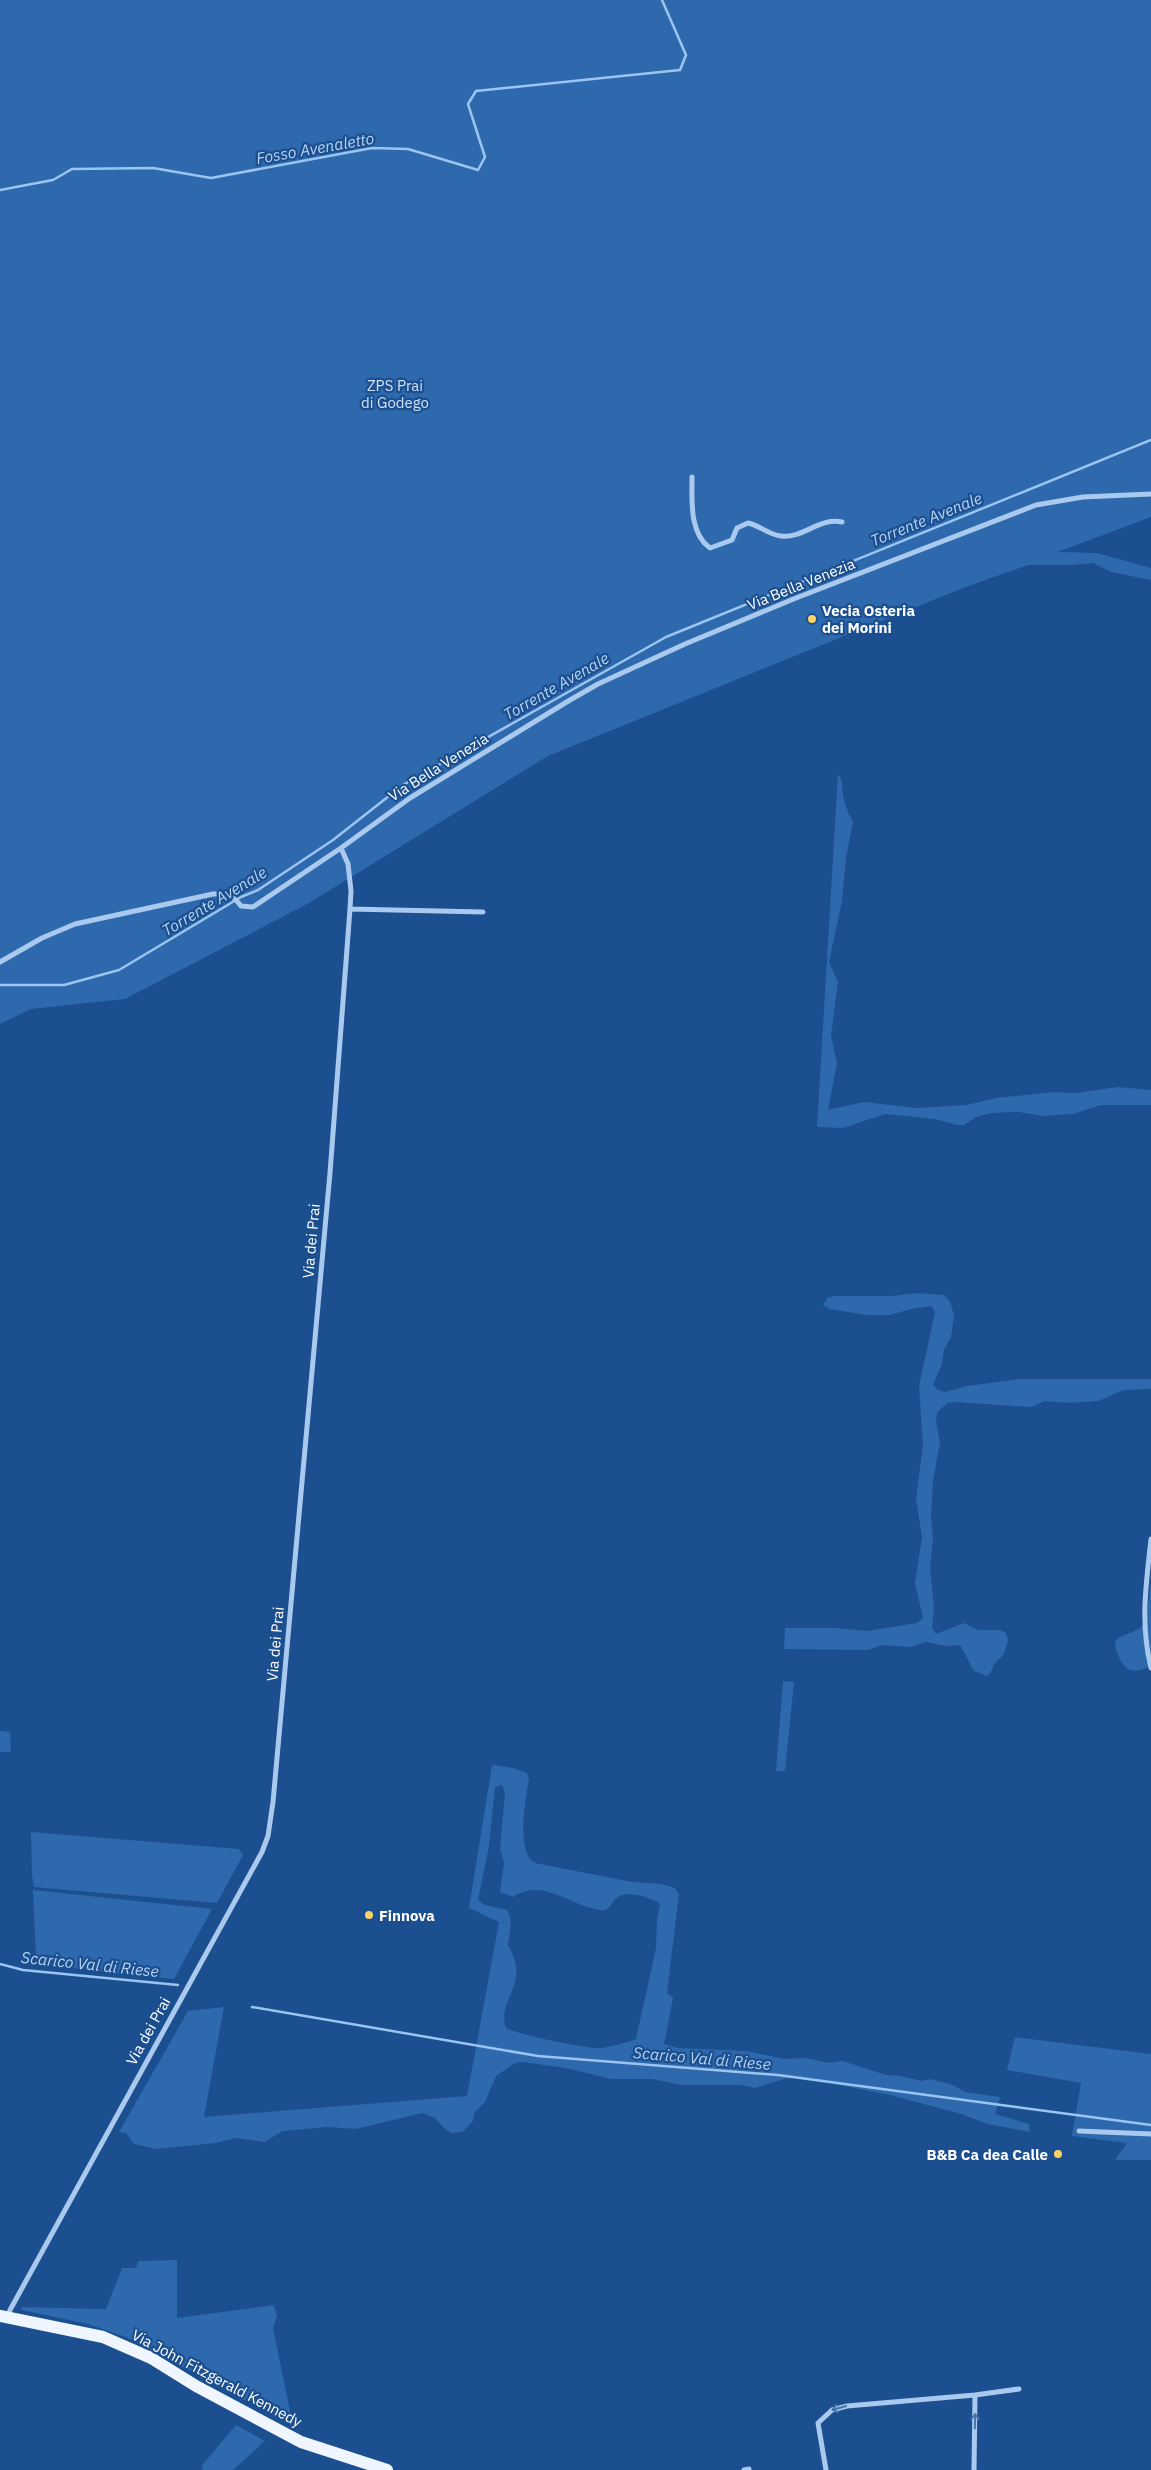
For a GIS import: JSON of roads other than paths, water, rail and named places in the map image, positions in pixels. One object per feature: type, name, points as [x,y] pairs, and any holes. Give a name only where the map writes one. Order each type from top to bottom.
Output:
[{"type":"main road","name":"Via John Fitzgerald Kennedy","points":[[4,2317],[103,2337],[151,2358],[196,2386],[302,2442],[387,2470]]},
{"type":"street","points":[[692,477],[692,509],[695,523],[703,543],[710,548],[732,540],[737,528],[748,523],[781,536],[792,535],[833,521],[842,522]]},
{"type":"street","name":"Via Bella Venezia","points":[[0,962],[60,929],[89,920],[213,894],[223,894],[236,898],[241,906],[253,907],[262,903],[410,798],[598,684],[685,644],[796,598],[1036,505],[1083,497],[1151,494]]},
{"type":"street","name":"Via dei Prai","points":[[4,2317],[10,2310],[113,2119],[262,1852],[268,1836],[273,1802],[308,1428],[350,909],[351,891],[348,864],[341,848]]},
{"type":"street","points":[[350,909],[483,912]]},
{"type":"street","points":[[1151,1539],[1145,1593],[1144,1639],[1151,1668]]},
{"type":"street","points":[[1078,2131],[1151,2134]]},
{"type":"street","points":[[826,2470],[818,2423],[832,2410],[847,2406],[975,2396],[1019,2389]]},
{"type":"street","points":[[974,2470],[975,2396]]},
{"type":"street","points":[[744,2470],[749,2469]]},
{"type":"waterway","name":"Fosso Avenaletto","points":[[0,190],[53,180],[72,169],[153,168],[211,178],[372,148],[408,149],[478,170],[485,157],[468,104],[476,91],[680,70],[686,55],[662,0]]},
{"type":"waterway","name":"Torrente Avenale","points":[[0,985],[64,985],[119,970],[241,897],[258,890],[333,840],[403,785],[666,637],[1151,440]]},
{"type":"waterway","name":"Scarico Val di Riese","points":[[0,1964],[23,1970],[178,1985]]},
{"type":"waterway","name":"Scarico Val di Riese","points":[[252,2007],[538,2056],[778,2075],[1151,2125]]},
{"type":"place","name":"Vecia Osteria dei Morini","points":[[812,619]]},
{"type":"place","name":"Finnova","points":[[369,1915]]},
{"type":"place","name":"B&B Ca dea Calle","points":[[1058,2154]]},
{"type":"park label","name":"ZPS Prai di Godego","points":[[395,394]]}]
